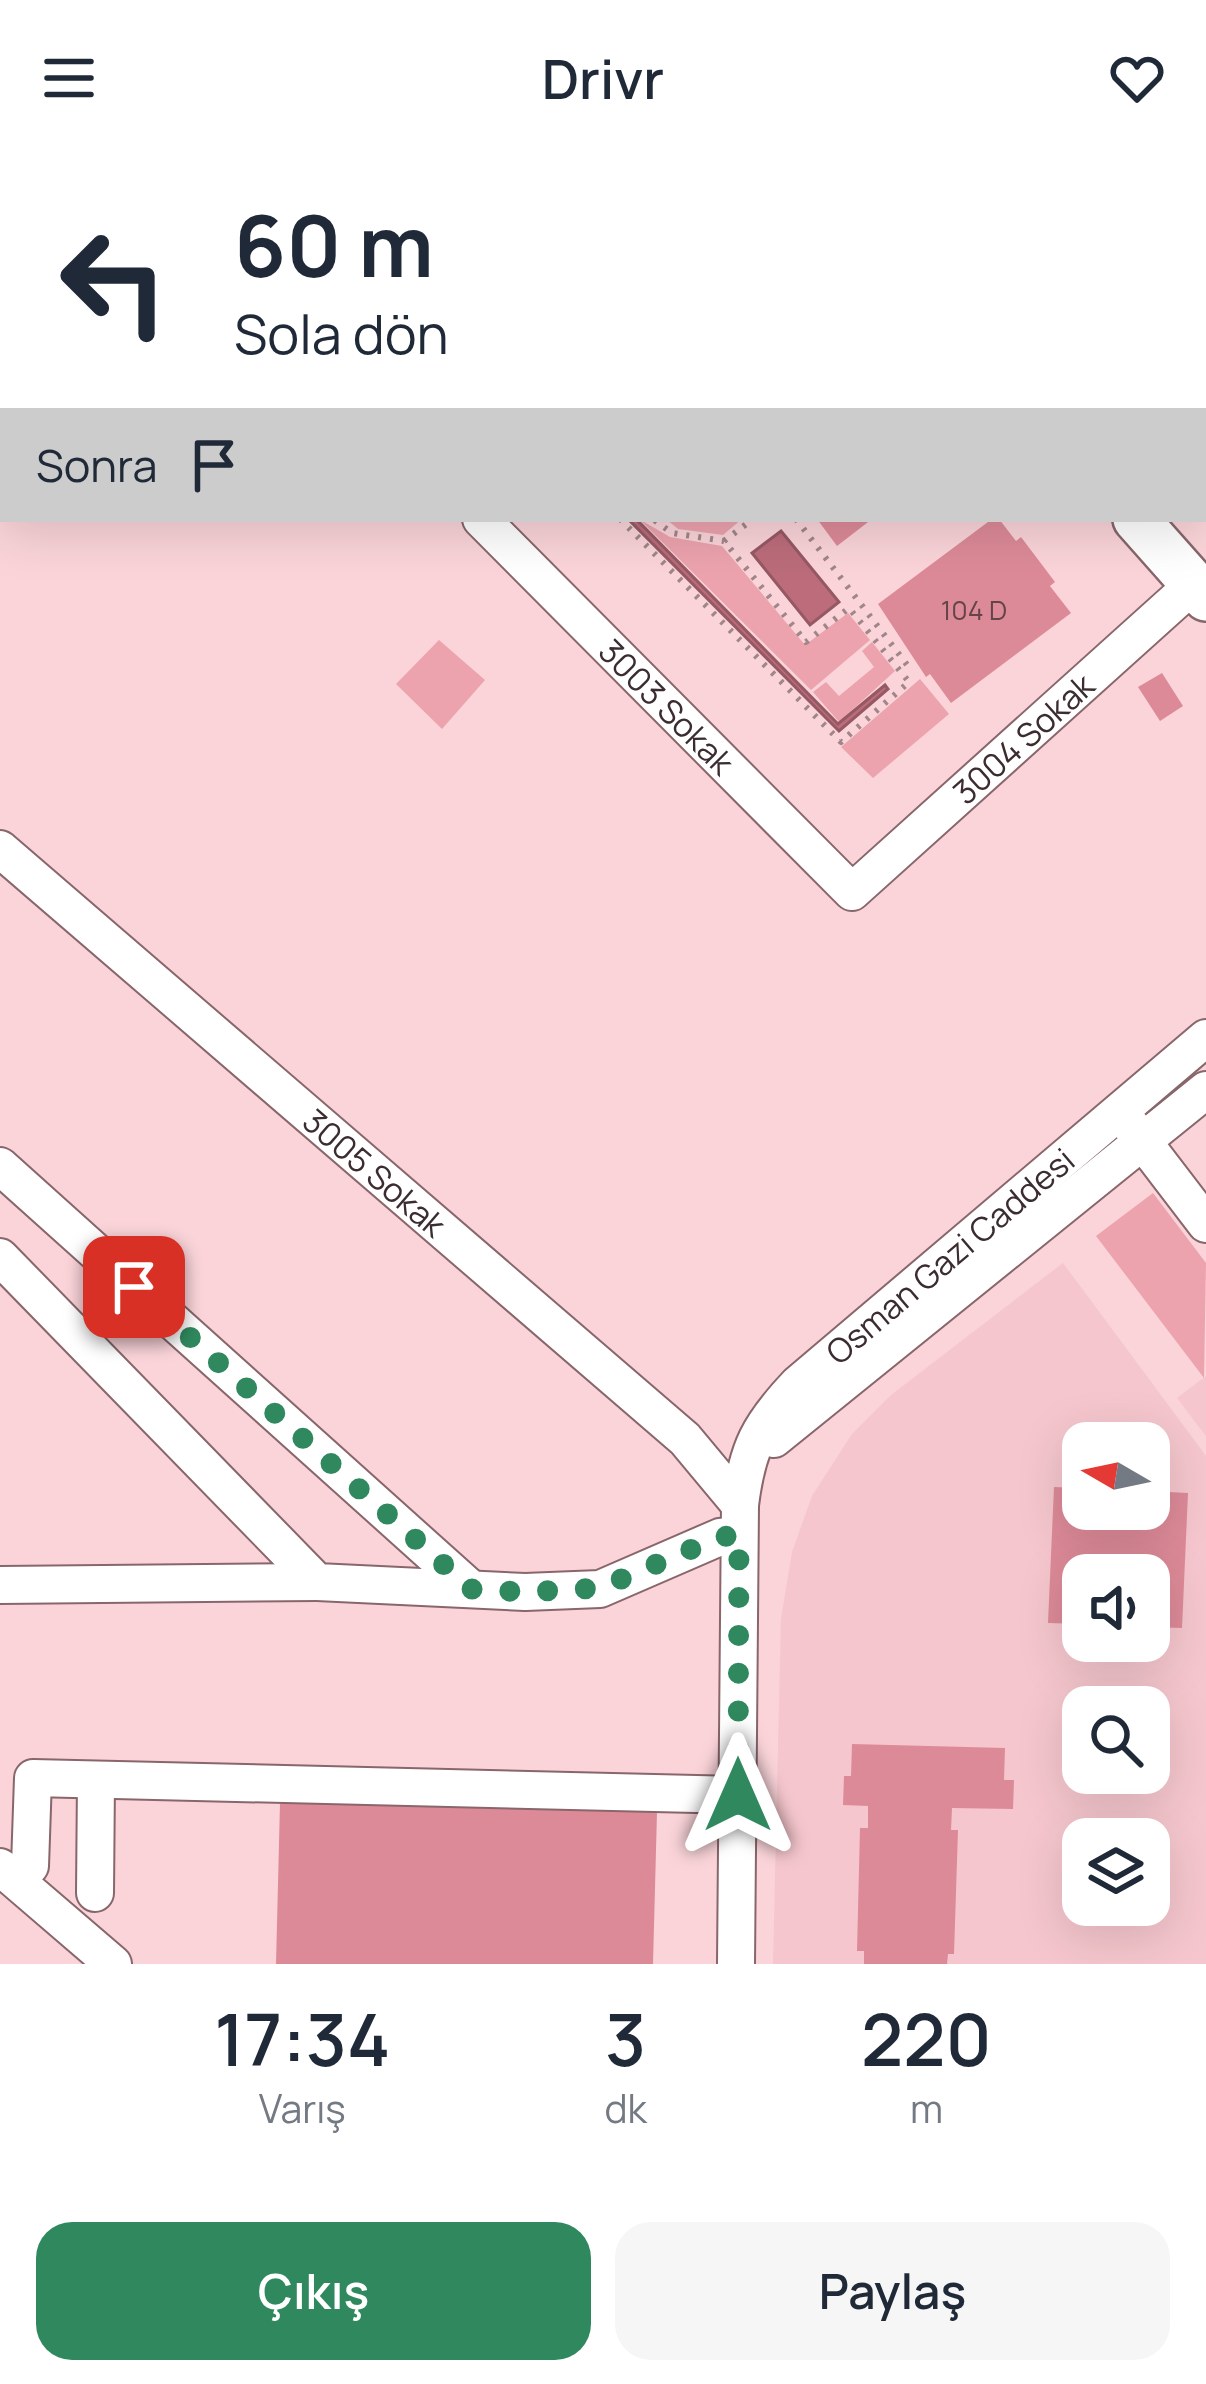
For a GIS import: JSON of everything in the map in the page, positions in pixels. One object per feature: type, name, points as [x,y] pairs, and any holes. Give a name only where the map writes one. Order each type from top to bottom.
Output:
[{"type":"main road","points":[[1139,522],[1200,591]]},
{"type":"street","name":"3003 Sokak","points":[[485,522],[852,892]]},
{"type":"street","name":"3004 Sokak","points":[[852,892],[1200,591]]},
{"type":"street","name":"3005 Sokak","points":[[0,849],[685,1439],[739,1520]]},
{"type":"street","name":"Osman Gazi Caddesi","points":[[736,1964],[739,1520],[744,1469],[755,1436],[798,1384],[1206,1038]]},
{"type":"street","name":"Osman Gazi Caddesi","points":[[739,1520],[764,1450],[781,1431],[1206,1090]]},
{"type":"street","points":[[1118,1110],[1206,1224]]},
{"type":"street","points":[[0,1166],[471,1589]]},
{"type":"street","points":[[0,1257],[316,1582]]},
{"type":"street","points":[[0,1585],[316,1582],[525,1592],[600,1588],[720,1537],[739,1520]]},
{"type":"street","points":[[112,1964],[15,1867],[34,1778],[738,1795]]},
{"type":"street","points":[[95,1893],[97,1780]]},
{"type":"path","points":[[623,522],[841,742],[909,682],[798,522]]},
{"type":"path","points":[[657,522],[672,533],[724,541],[806,642],[849,608],[910,670]]},
{"type":"path","points":[[724,541],[749,522]]},
{"type":"shaded area","points":[[631,522],[639,522],[838,724],[885,685],[888,689],[839,731]]},
{"type":"shaded area","points":[[642,522],[670,537],[722,546],[805,645],[848,613],[870,640],[811,690]]},
{"type":"shaded area","points":[[670,522],[738,522],[723,535],[678,529]]},
{"type":"shaded area","points":[[781,531],[839,602],[810,625],[752,553]]},
{"type":"shaded area","points":[[439,640],[485,680],[442,729],[396,684]]},
{"type":"shaded area","points":[[872,642],[895,671],[839,722],[813,692],[826,682],[839,696],[874,667],[862,651]]},
{"type":"shaded area","points":[[920,679],[949,714],[873,778],[841,747]]},
{"type":"shaded area","points":[[1153,1193],[1206,1263],[1204,1378],[1096,1236]]},
{"type":"shaded area","points":[[1063,1263],[1206,1456],[1206,1964],[773,1964],[781,1619],[792,1552],[812,1496],[852,1434],[891,1395]]},
{"type":"shaded area","points":[[1206,1376],[1206,1436],[1177,1398]]},
{"type":"building","points":[[819,522],[868,522],[837,546]]},
{"type":"building","points":[[988,522],[1001,522],[1016,541],[1021,537],[1055,582],[1050,586],[1071,613],[951,703],[930,674],[926,677],[878,604]]},
{"type":"building","points":[[1162,673],[1183,706],[1160,721],[1138,687]]},
{"type":"building","points":[[1054,1487],[1062,1487],[1062,1530],[1170,1530],[1170,1492],[1188,1493],[1182,1628],[1170,1628],[1170,1554],[1062,1554],[1062,1623],[1048,1623]]},
{"type":"building","points":[[852,1744],[1005,1748],[1004,1780],[1014,1780],[1013,1809],[952,1808],[951,1830],[958,1830],[954,1954],[948,1954],[947,1964],[864,1964],[864,1951],[857,1951],[860,1828],[868,1828],[868,1806],[843,1805],[844,1776],[851,1776]]},
{"type":"building","points":[[280,1803],[657,1812],[653,1964],[276,1964]]},
{"type":"route","points":[[134,1287],[471,1589],[600,1588],[720,1537],[739,1535],[738,1795]]}]
